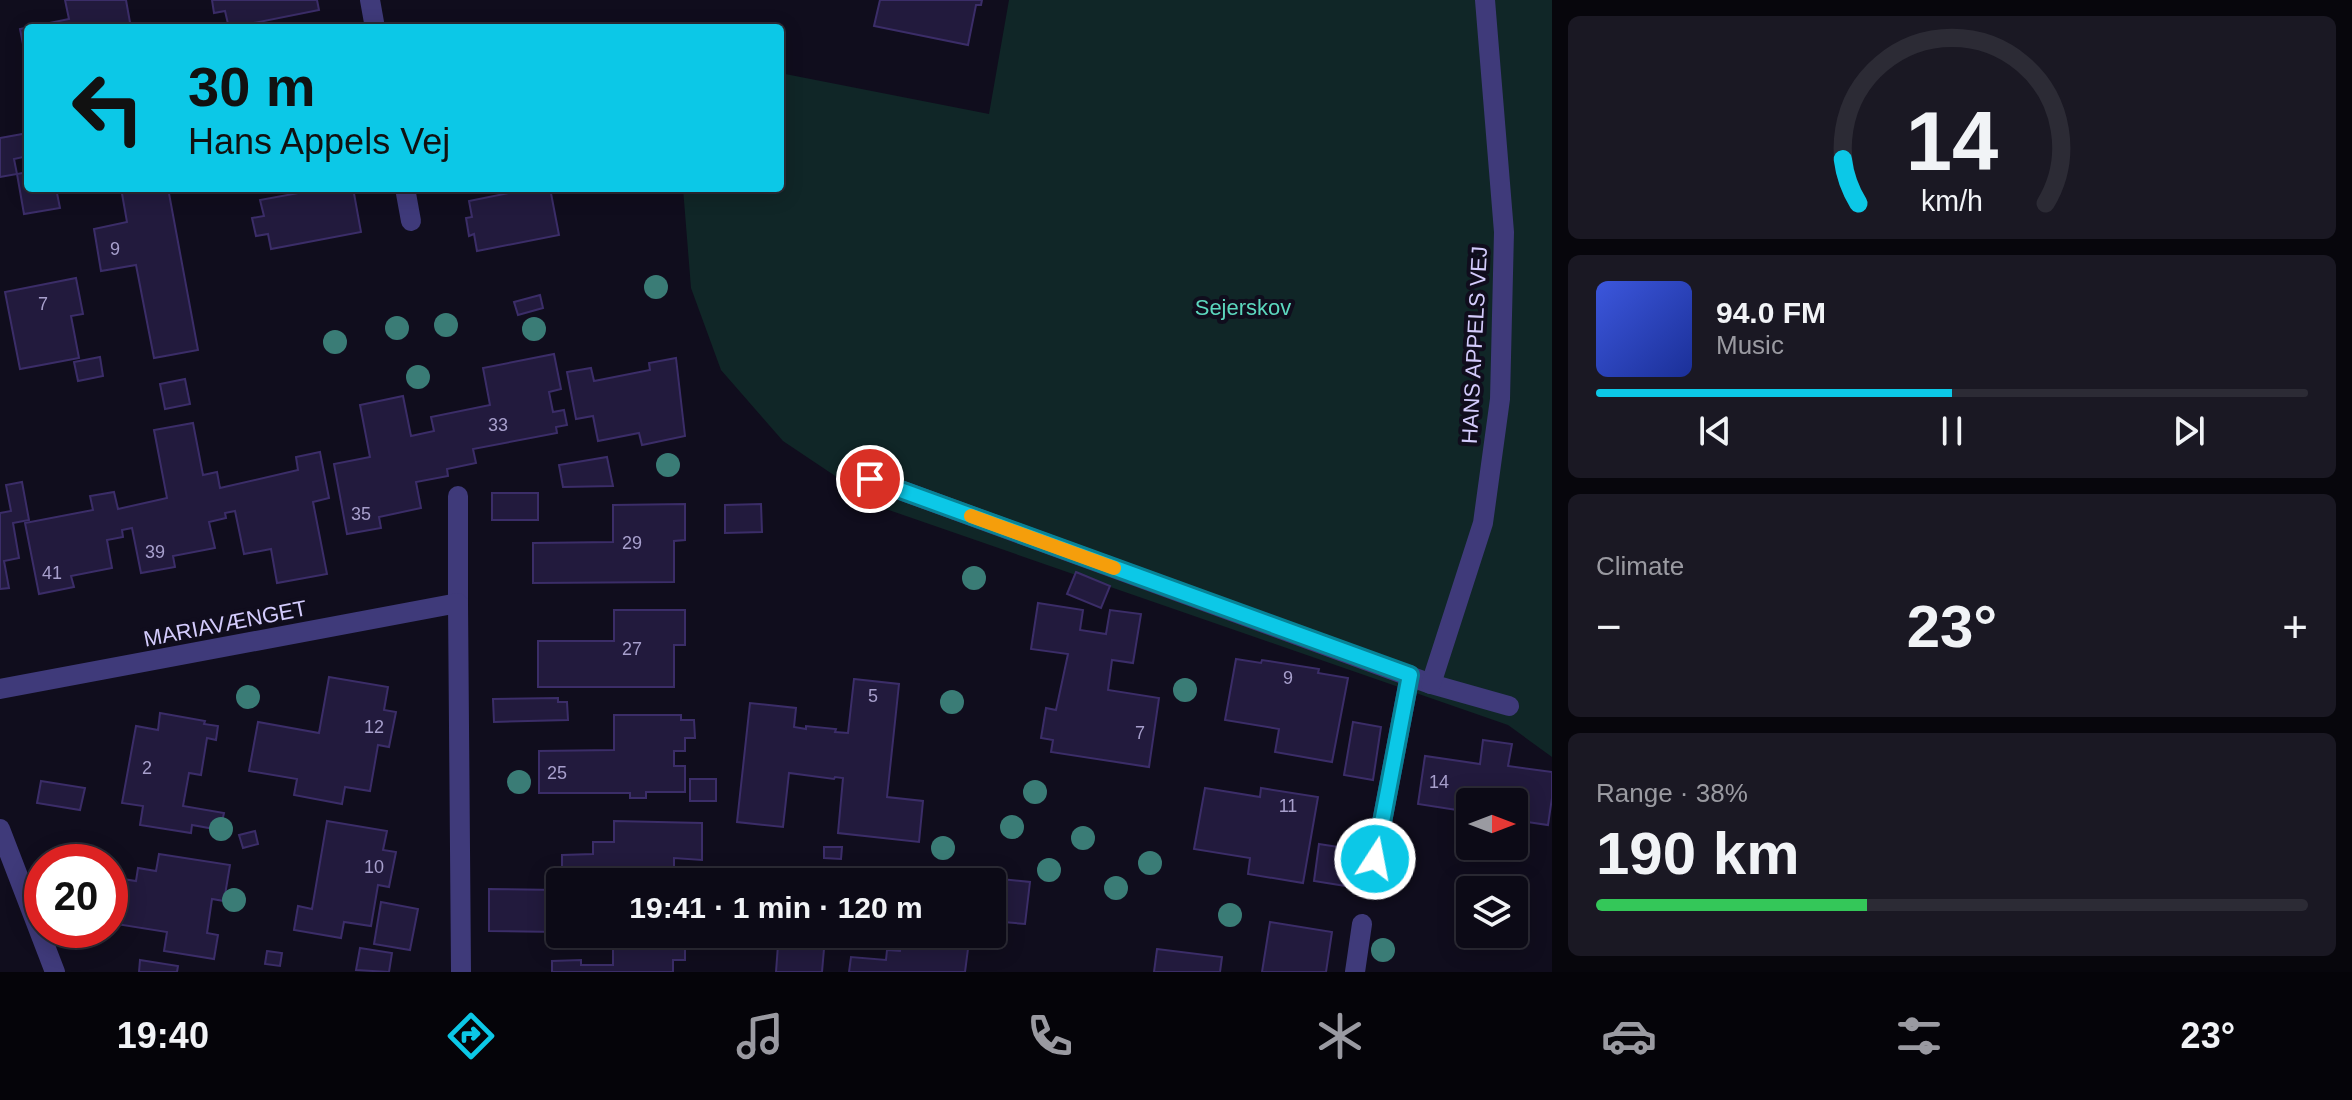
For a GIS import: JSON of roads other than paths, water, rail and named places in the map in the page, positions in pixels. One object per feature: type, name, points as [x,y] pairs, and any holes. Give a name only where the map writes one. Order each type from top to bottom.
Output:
[{"type":"street","points":[[370,0],[374,24]]},
{"type":"street","name":"HANS APPELS VEJ","points":[[1431,684],[1483,523],[1500,399],[1504,232],[1485,0]]},
{"type":"street","points":[[406,192],[411,221]]},
{"type":"street","points":[[870,479],[1431,684],[1509,706]]},
{"type":"street","points":[[458,496],[461,972]]},
{"type":"street","name":"MARIAVÆNGET","points":[[0,689],[458,603]]},
{"type":"street","points":[[1370,885],[1410,675]]},
{"type":"street","points":[[0,829],[55,972]]},
{"type":"street","points":[[1355,972],[1362,924]]},
{"type":"park label","name":"Sejerskov","points":[[1243,307]]}]
